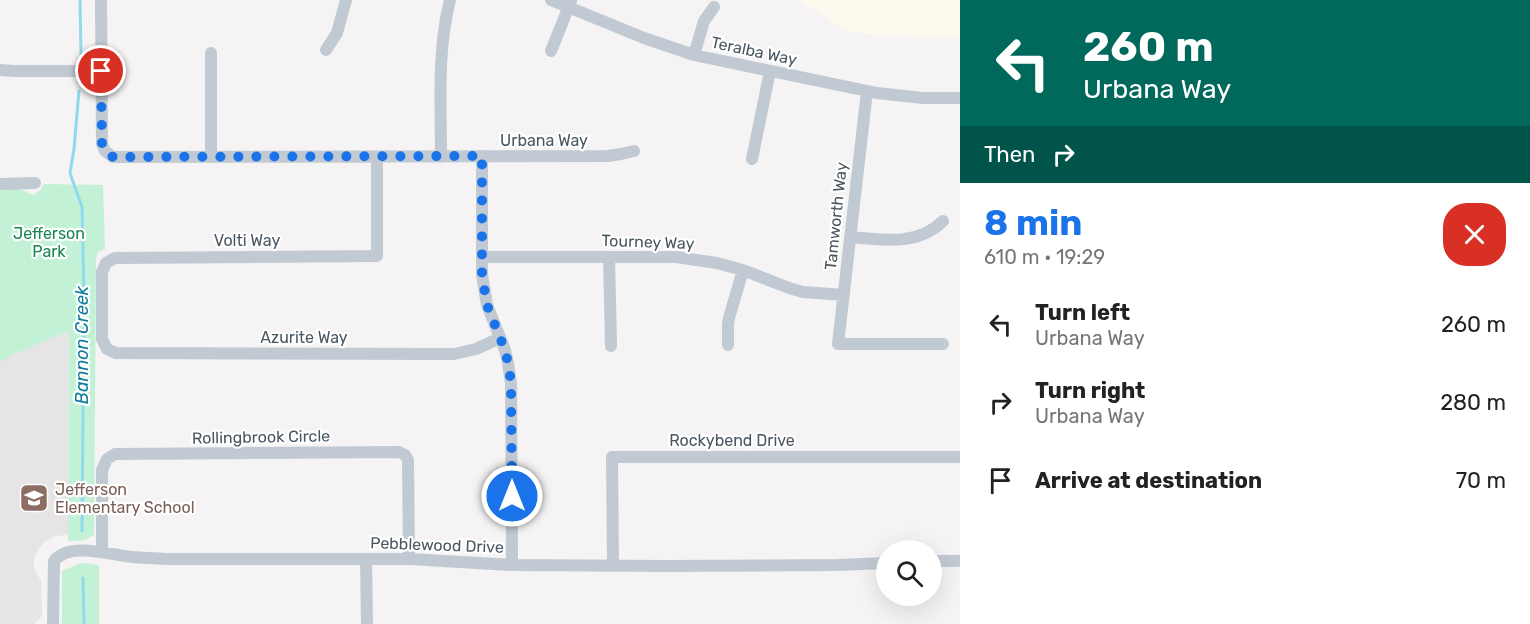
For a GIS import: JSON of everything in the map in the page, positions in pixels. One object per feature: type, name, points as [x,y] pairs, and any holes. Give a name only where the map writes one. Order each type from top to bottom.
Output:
[{"type":"street","points":[[0,70],[101,71],[101,0]]},
{"type":"street","points":[[326,50],[337,33],[346,0]]},
{"type":"street","points":[[441,157],[441,48],[450,0]]},
{"type":"street","name":"Teralba Way","points":[[551,0],[570,4],[644,38],[694,55],[867,92],[900,96],[960,98]]},
{"type":"street","points":[[550,51],[570,4]]},
{"type":"street","points":[[694,55],[704,21],[714,7]]},
{"type":"street","points":[[211,53],[211,157]]},
{"type":"street","name":"Urbana Way","points":[[101,71],[102,144],[108,154],[116,157],[608,156],[634,151]]},
{"type":"street","points":[[752,159],[770,71]]},
{"type":"street","name":"Tamworth Way","points":[[867,92],[838,344],[944,344]]},
{"type":"street","points":[[482,156],[482,275],[487,305],[508,363],[511,382],[513,565]]},
{"type":"street","name":"Volti Way","points":[[107,348],[102,339],[102,272],[106,263],[115,258],[377,256],[377,157]]},
{"type":"street","points":[[0,184],[35,183]]},
{"type":"street","points":[[850,237],[903,240],[927,233],[943,221]]},
{"type":"street","name":"Tourney Way","points":[[482,257],[676,257],[696,259],[743,270],[789,288],[844,295]]},
{"type":"street","points":[[609,257],[611,346]]},
{"type":"street","points":[[729,345],[729,318],[743,270]]},
{"type":"street","name":"Azurite Way","points":[[107,348],[116,354],[454,354],[476,349],[500,338]]},
{"type":"street","name":"Rollingbrook Circle","points":[[102,552],[102,470],[107,459],[115,454],[399,452],[408,460],[409,559]]},
{"type":"street","name":"Rockybend Drive","points":[[613,566],[612,457],[960,457]]},
{"type":"street","name":"Pebblewood Drive","points":[[53,624],[54,561],[62,553],[71,551],[165,559],[409,559],[513,565],[876,563]]},
{"type":"street","points":[[366,559],[367,624]]},
{"type":"street","points":[[942,561],[960,561]]},
{"type":"shaded area","points":[[799,0],[960,0],[960,37],[879,36],[845,30]]},
{"type":"shaded area","name":"Jefferson Elementary School","points":[[69,331],[68,535],[55,536],[44,542],[34,559],[34,568],[41,581],[42,616],[34,624],[0,624],[0,362]]},
{"type":"green space","name":"Jefferson Park","points":[[44,184],[103,185],[105,249],[98,252],[96,258],[94,535],[85,540],[68,541],[69,331],[0,362],[0,187],[18,188],[33,195]]},
{"type":"green space","points":[[81,563],[99,565],[99,624],[62,624],[62,571]]},
{"type":"waterway","name":"Bannon Creek","points":[[80,0],[81,54]]},
{"type":"waterway","name":"Bannon Creek","points":[[79,91],[70,173],[82,207],[84,295],[82,531]]},
{"type":"waterway","name":"Bannon Creek","points":[[83,578],[84,624]]},
{"type":"place","name":"Jefferson Elementary School","points":[[34,498]]},
{"type":"route","points":[[101,71],[102,144],[105,151],[113,157],[482,156],[482,275],[487,305],[505,350],[511,382],[512,496]]}]
